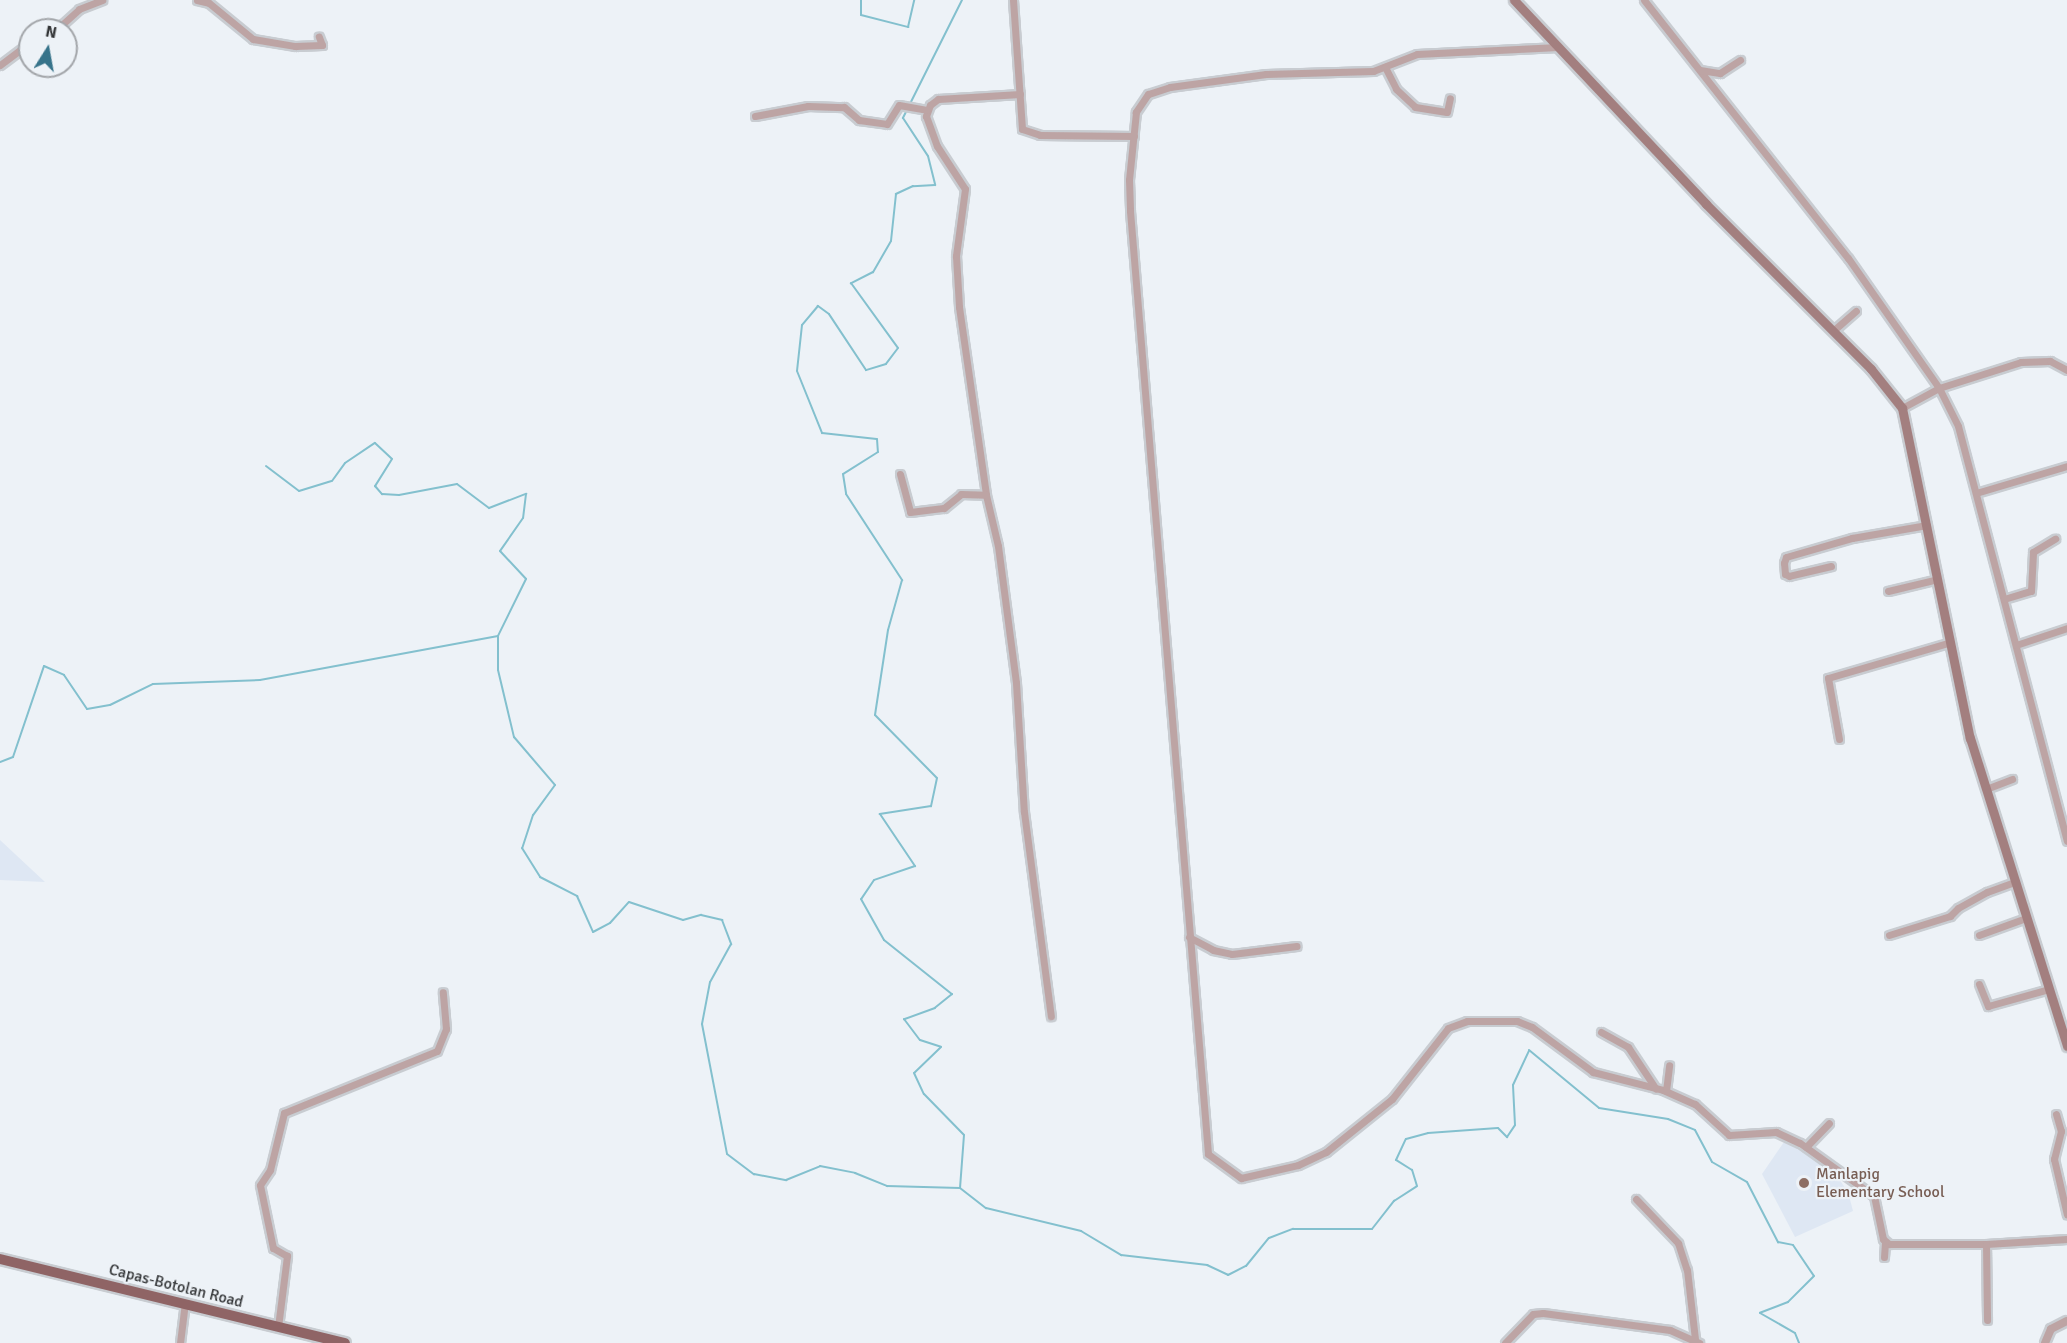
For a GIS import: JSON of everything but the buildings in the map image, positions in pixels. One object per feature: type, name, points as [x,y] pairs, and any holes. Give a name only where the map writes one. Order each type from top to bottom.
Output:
[{"type":"main road","points":[[1514,0],[1706,204],[1834,330],[1902,408],[1970,738],[2067,1046]]},
{"type":"main road","name":"Capas-Botolan Road","points":[[0,1259],[345,1343]]},
{"type":"street","points":[[69,18],[79,9],[102,0]]},
{"type":"street","points":[[196,0],[209,3],[253,39],[296,46],[322,45],[319,37]]},
{"type":"street","points":[[1012,0],[1020,94],[1020,125],[1026,132],[1134,136]]},
{"type":"street","points":[[1644,0],[1848,258],[1939,388],[1958,426],[2067,841]]},
{"type":"street","points":[[1558,47],[1417,54],[1396,59],[1385,67],[1353,73],[1266,74],[1161,88],[1148,94],[1139,106],[1129,180],[1130,211],[1208,1154],[1241,1178],[1298,1165],[1326,1152],[1392,1099],[1443,1032],[1460,1022],[1525,1023],[1593,1072],[1666,1091],[1695,1104],[1733,1136],[1776,1132],[1806,1147],[1874,1196],[1886,1242],[1884,1257]]},
{"type":"street","points":[[0,65],[18,51]]},
{"type":"street","points":[[1700,70],[1720,73],[1740,60]]},
{"type":"street","points":[[1385,67],[1396,89],[1414,107],[1447,112],[1450,98]]},
{"type":"street","points":[[927,110],[938,99],[1020,94]]},
{"type":"street","points":[[755,116],[808,106],[844,107],[860,120],[887,124],[898,106],[907,105],[927,110]]},
{"type":"street","points":[[927,110],[930,132],[965,189],[957,276],[986,495],[998,546],[1014,671],[1024,812],[1051,1016]]},
{"type":"street","points":[[1834,330],[1856,311]]},
{"type":"street","points":[[1902,408],[1939,388],[2021,362],[2050,361],[2067,370]]},
{"type":"street","points":[[1976,493],[2067,466]]},
{"type":"street","points":[[900,474],[910,512],[944,508],[961,494],[986,495]]},
{"type":"street","points":[[1831,566],[1790,576],[1785,574],[1784,563],[1786,557],[1852,538],[1927,525]]},
{"type":"street","points":[[2004,599],[2031,591],[2034,585],[2030,561],[2033,552],[2055,539]]},
{"type":"street","points":[[1888,591],[1938,579]]},
{"type":"street","points":[[2016,645],[2067,628]]},
{"type":"street","points":[[1839,739],[1828,678],[1951,642]]},
{"type":"street","points":[[1986,789],[2012,779]]},
{"type":"street","points":[[1889,935],[1950,916],[1958,908],[1987,892],[2015,882]]},
{"type":"street","points":[[1979,935],[2026,918]]},
{"type":"street","points":[[1189,937],[1213,950],[1232,954],[1297,946]]},
{"type":"street","points":[[1979,984],[1988,1006],[2049,989]]},
{"type":"street","points":[[278,1327],[287,1256],[273,1248],[260,1185],[270,1170],[284,1113],[437,1051],[446,1029],[442,992]]},
{"type":"street","points":[[1601,1032],[1628,1047],[1656,1089]]},
{"type":"street","points":[[1666,1091],[1669,1065]]},
{"type":"street","points":[[2056,1114],[2061,1133],[2054,1159],[2067,1215]]},
{"type":"street","points":[[1806,1147],[1828,1123]]},
{"type":"street","points":[[1636,1199],[1678,1244],[1686,1270],[1697,1341]]},
{"type":"street","points":[[1886,1242],[1896,1246],[2067,1239]]},
{"type":"street","points":[[1986,1244],[1987,1320]]},
{"type":"street","points":[[180,1343],[185,1304]]},
{"type":"street","points":[[1505,1343],[1533,1314],[1544,1313],[1670,1330],[1697,1341]]},
{"type":"street","points":[[2045,1343],[2051,1329],[2067,1321]]},
{"type":"shaded area","points":[[0,840],[45,882],[0,880]]},
{"type":"shaded area","name":"Manlapig Elementary School","points":[[1784,1142],[1826,1160],[1848,1192],[1853,1211],[1795,1237],[1762,1174]]},
{"type":"waterway","points":[[861,0],[861,15],[908,27],[914,0]]},
{"type":"waterway","points":[[962,0],[903,118],[928,156],[935,185],[913,186],[896,194],[891,241],[873,272],[851,283],[898,348],[886,364],[866,370],[829,314],[818,306],[802,325],[797,371],[822,433],[877,439],[878,452],[843,474],[846,494],[902,580],[888,630],[875,715],[937,778],[931,806],[880,814],[915,866],[874,880],[861,899],[884,940],[952,994],[935,1008],[904,1019],[920,1040],[941,1047],[914,1073],[924,1094],[964,1135],[960,1188],[986,1208],[1081,1231],[1121,1255],[1207,1265],[1228,1275],[1246,1266],[1269,1238],[1293,1229],[1372,1229],[1394,1201],[1417,1186],[1412,1170],[1396,1160],[1406,1139],[1428,1133],[1498,1128],[1507,1137],[1515,1125],[1513,1085],[1529,1050],[1599,1108],[1668,1119],[1695,1130],[1712,1162],[1747,1182],[1778,1242],[1793,1245],[1814,1276],[1788,1302],[1760,1313],[1795,1333],[1799,1343]]},
{"type":"waterway","points":[[266,466],[299,491],[332,481],[345,463],[375,443],[392,459],[375,486],[382,494],[399,495],[457,484],[489,508],[526,494],[523,518],[500,551],[526,579],[498,636],[498,670],[514,737],[555,785],[533,815],[522,848],[540,877],[577,896],[593,932],[610,923],[629,902],[683,920],[701,915],[722,920],[731,944],[710,982],[702,1024],[727,1154],[754,1174],[786,1180],[820,1166],[855,1173],[887,1186],[960,1188]]},
{"type":"waterway","points":[[0,762],[13,757],[44,666],[64,675],[87,709],[110,705],[153,684],[260,680],[498,636]]},
{"type":"place","name":"Manlapig Elementary School","points":[[1804,1183]]}]
